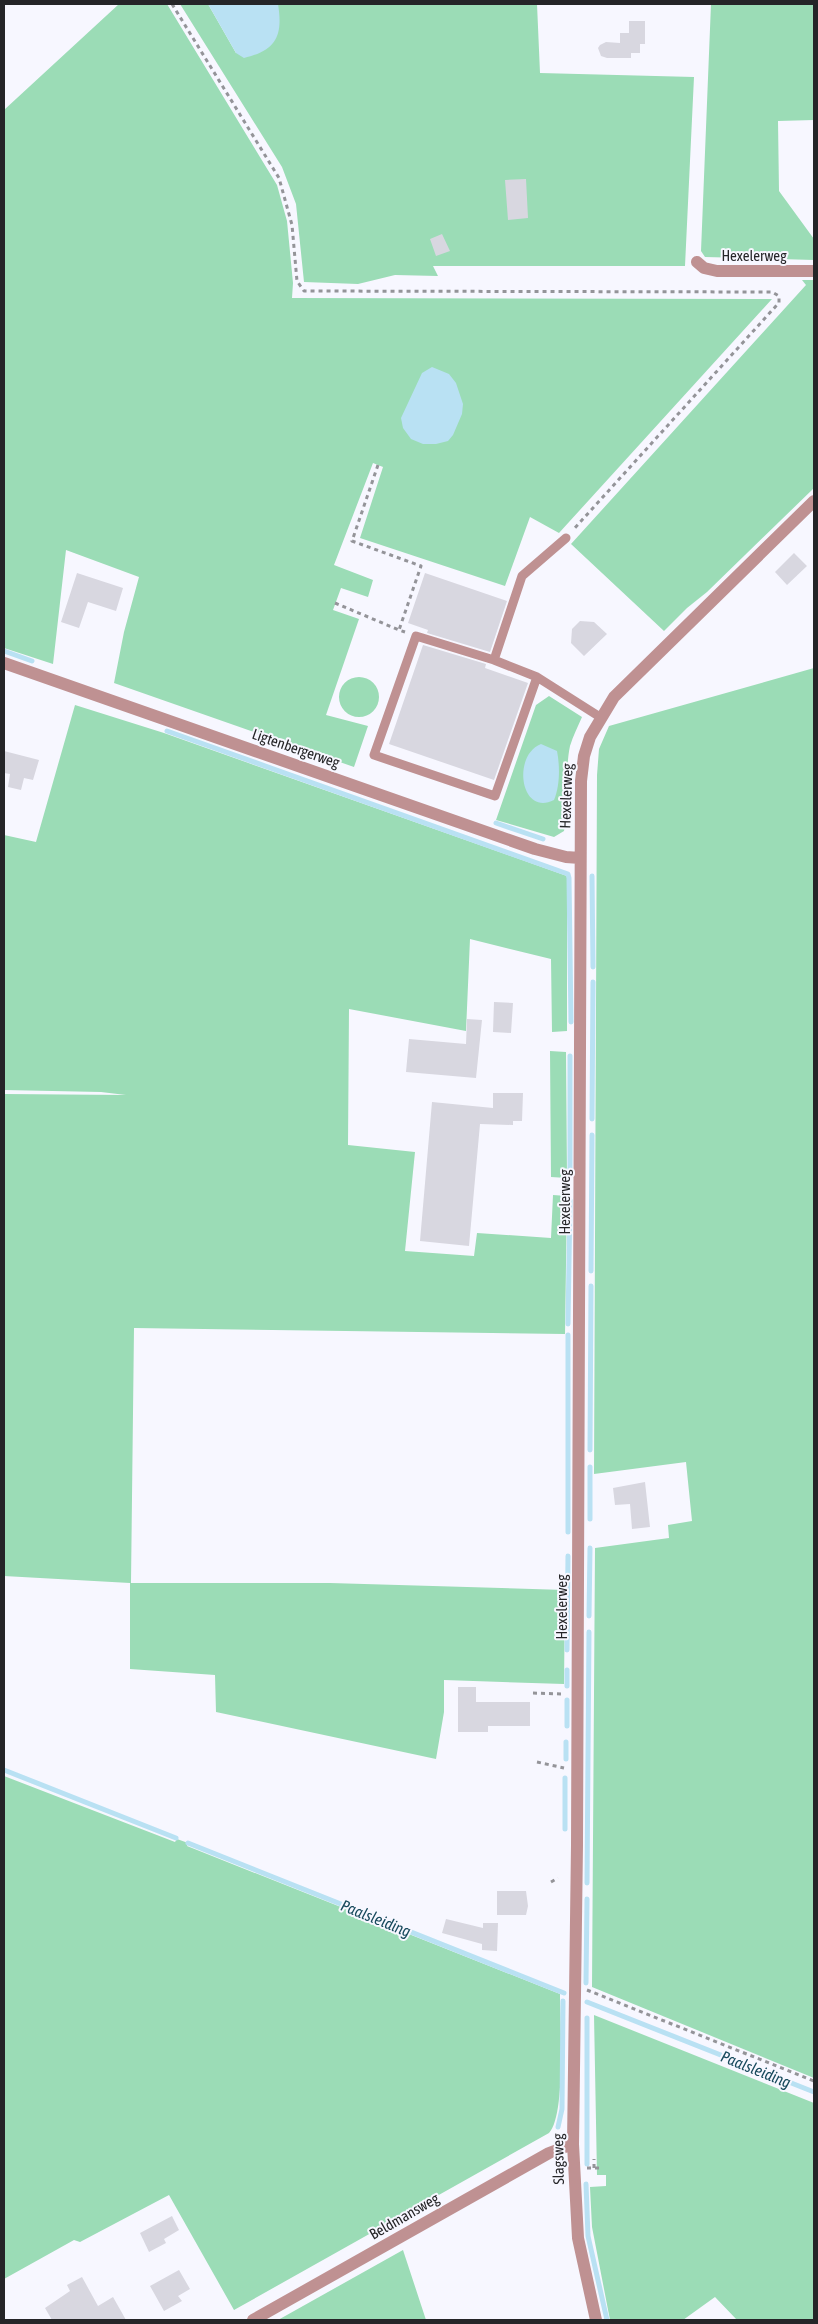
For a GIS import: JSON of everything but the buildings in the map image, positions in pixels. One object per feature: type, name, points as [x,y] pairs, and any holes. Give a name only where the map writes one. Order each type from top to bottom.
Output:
[{"type":"street","name":"Hexelerweg","points":[[697,262],[704,268],[717,272],[814,271]]},
{"type":"street","name":"Hexelerweg","points":[[575,1990],[580,858],[581,781],[584,756],[590,737],[600,717],[620,692],[814,501]]},
{"type":"street","name":"Ligtenbergerweg","points":[[4,663],[536,849],[580,858]]},
{"type":"street","name":"Slagsweg","points":[[575,1990],[573,2144],[578,2238],[596,2320]]},
{"type":"street","name":"Beldmansweg","points":[[253,2320],[549,2153],[573,2144]]},
{"type":"lane","points":[[494,660],[522,576],[566,538]]},
{"type":"lane","points":[[537,677],[495,796],[374,754],[416,636],[494,660],[537,677],[600,717]]},
{"type":"path","points":[[172,4],[279,178],[292,225],[297,281],[304,290],[772,292],[779,296],[779,303],[566,538]]},
{"type":"path","points":[[378,465],[352,541],[421,566],[399,630]]},
{"type":"path","points":[[335,603],[416,636]]},
{"type":"path","points":[[533,1694],[577,1694]]},
{"type":"path","points":[[537,1762],[577,1770]]},
{"type":"path","points":[[552,1882],[558,1878]]},
{"type":"path","points":[[575,1990],[814,2080]]},
{"type":"path","points":[[594,2158],[594,2168]]},
{"type":"green space","points":[[119,4],[167,4],[277,185],[287,221],[293,283],[292,298],[772,299],[559,533],[530,517],[505,586],[360,538],[383,467],[373,463],[334,565],[373,580],[368,597],[341,588],[333,610],[359,619],[326,715],[368,726],[354,767],[114,683],[124,632],[139,577],[66,550],[53,664],[4,648],[4,110]]},
{"type":"green space","points":[[180,4],[208,4],[236,53],[278,4],[537,4],[540,73],[694,77],[685,266],[433,266],[438,276],[395,275],[358,284],[304,282],[296,204],[282,167]]},
{"type":"green space","points":[[711,4],[814,4],[814,120],[778,121],[779,191],[814,239],[814,260],[705,257],[701,251]]},
{"type":"green space","points":[[802,280],[814,280],[814,488],[664,631],[571,544],[806,285]]},
{"type":"green space","points":[[814,668],[814,2078],[592,1987],[595,1548],[669,1538],[668,1525],[692,1521],[686,1462],[594,1474],[597,775],[599,749],[609,726]]},
{"type":"green space","points":[[359,677],[370,680],[376,686],[379,697],[376,708],[370,714],[359,717],[348,714],[342,708],[339,697],[342,686],[348,680]]},
{"type":"green space","points":[[549,696],[582,717],[571,742],[568,757],[567,810],[564,831],[554,837],[496,820],[536,705]]},
{"type":"green space","points":[[75,705],[164,733],[567,876],[567,1031],[552,1032],[551,959],[470,939],[466,1031],[349,1009],[348,1145],[415,1152],[405,1251],[474,1256],[477,1233],[551,1238],[553,1195],[567,1196],[565,1334],[134,1328],[131,1583],[330,1583],[565,1590],[564,1684],[444,1680],[444,1712],[436,1759],[216,1712],[215,1675],[130,1669],[130,1583],[4,1576],[4,1094],[126,1095],[101,1092],[4,1090],[4,835],[36,842]]},
{"type":"green space","points":[[550,1051],[566,1052],[567,1178],[551,1177]]},
{"type":"green space","points":[[4,1776],[175,1842],[177,1839],[188,1843],[187,1846],[560,1994],[560,2089],[558,2108],[549,2133],[234,2310],[169,2195],[80,2242],[74,2240],[4,2279]]},
{"type":"green space","points":[[594,2015],[814,2103],[814,2320],[737,2320],[715,2297],[683,2320],[610,2320],[592,2227],[590,2187],[606,2186],[606,2175],[597,2175]]},
{"type":"green space","points":[[403,2250],[426,2320],[278,2320]]},
{"type":"water","points":[[208,4],[278,4],[279,24],[275,40],[264,51],[244,58],[236,53]]},
{"type":"water","points":[[432,367],[449,374],[456,383],[463,404],[462,414],[453,435],[448,441],[436,444],[423,444],[411,439],[403,428],[401,418],[422,373]]},
{"type":"water","points":[[541,744],[557,751],[559,769],[554,800],[542,803],[534,800],[527,793],[523,771],[526,760],[532,750]]},
{"type":"waterway","points":[[4,651],[32,661]]},
{"type":"waterway","points":[[167,731],[568,874],[571,1022]]},
{"type":"waterway","points":[[496,823],[543,839]]},
{"type":"waterway","points":[[592,876],[593,967]]},
{"type":"waterway","points":[[592,1119],[593,982]]},
{"type":"waterway","points":[[570,1056],[570,1175]]},
{"type":"waterway","points":[[591,1271],[592,1135]]},
{"type":"waterway","points":[[568,1324],[570,1200]]},
{"type":"waterway","points":[[590,1450],[591,1286]]},
{"type":"waterway","points":[[568,1335],[568,1532]]},
{"type":"waterway","points":[[590,1467],[590,1519]]},
{"type":"waterway","points":[[589,1616],[590,1548]]},
{"type":"waterway","points":[[567,1650],[568,1556]]},
{"type":"waterway","points":[[587,1883],[589,1632]]},
{"type":"waterway","points":[[567,1670],[567,1686]]},
{"type":"waterway","points":[[567,1700],[567,1726]]},
{"type":"waterway","points":[[566,1742],[566,1759]]},
{"type":"waterway","name":"Paalsleiding","points":[[4,1770],[176,1838]]},
{"type":"waterway","points":[[565,1778],[565,1829]]},
{"type":"waterway","name":"Paalsleiding","points":[[188,1843],[564,1993]]},
{"type":"waterway","points":[[586,1983],[587,1899]]},
{"type":"waterway","points":[[558,2127],[562,2109],[563,2001]]},
{"type":"waterway","name":"Paalsleiding","points":[[587,2002],[814,2092]]},
{"type":"waterway","points":[[587,2018],[587,2164]]},
{"type":"waterway","points":[[586,2184],[588,2236],[607,2320]]}]
